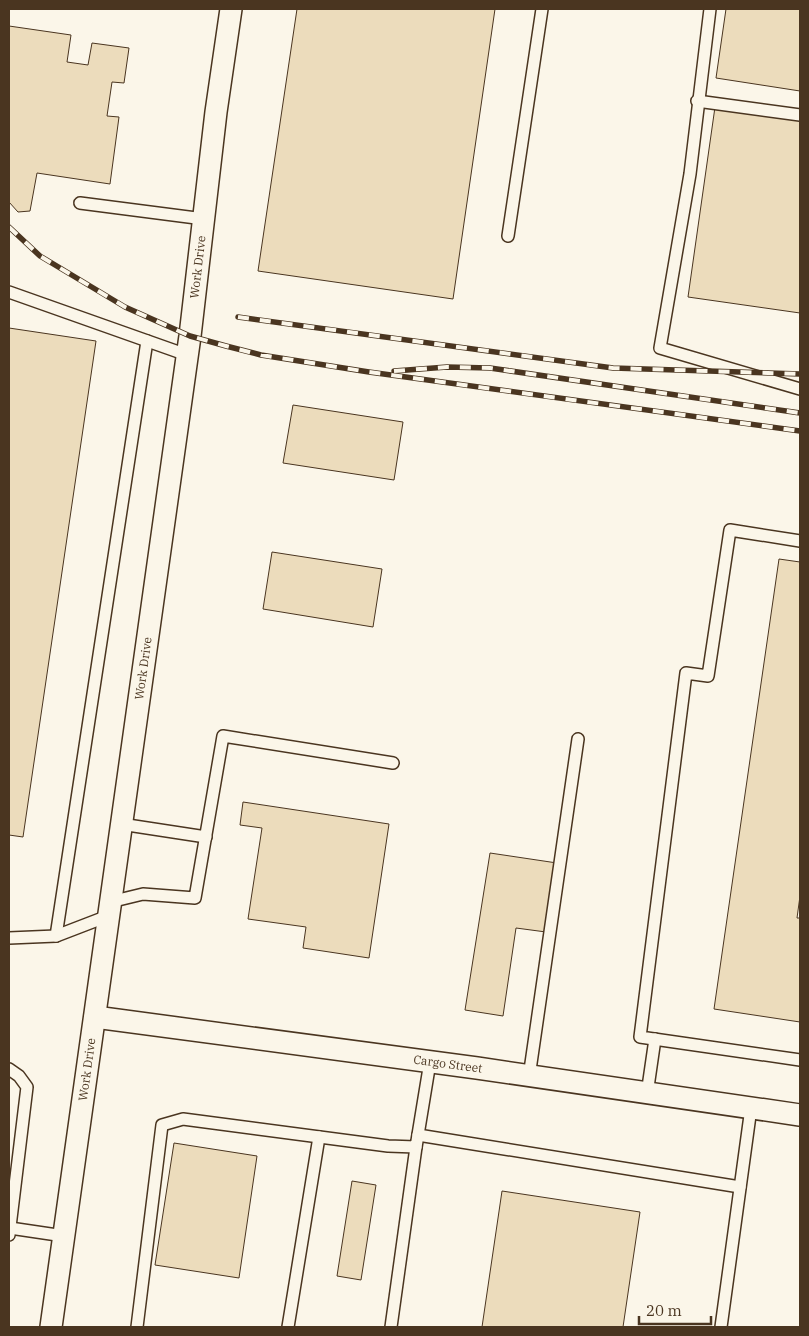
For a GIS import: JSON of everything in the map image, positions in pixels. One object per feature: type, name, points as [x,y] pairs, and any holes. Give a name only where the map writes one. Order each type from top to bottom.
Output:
[{"type":"street","name":"Work Drive","points":[[51,1327],[187,355],[231,9]]},
{"type":"street","name":"Cargo Street","points":[[95,1017],[430,1062],[800,1115]]},
{"type":"lane","points":[[508,236],[542,9]]},
{"type":"lane","points":[[710,9],[697,101],[690,174],[660,348],[800,388]]},
{"type":"lane","points":[[697,101],[800,114]]},
{"type":"lane","points":[[80,203],[204,219]]},
{"type":"lane","points":[[9,292],[187,355]]},
{"type":"lane","points":[[56,936],[147,341]]},
{"type":"lane","points":[[800,541],[730,530],[708,676],[686,673],[640,1037],[800,1060]]},
{"type":"lane","points":[[9,938],[56,936],[143,894],[195,898],[223,736],[393,763]]},
{"type":"lane","points":[[529,1076],[578,739]]},
{"type":"lane","points":[[121,824],[206,837]]},
{"type":"lane","points":[[647,1094],[655,1039]]},
{"type":"lane","points":[[392,1327],[416,1147],[430,1062]]},
{"type":"lane","points":[[9,1069],[19,1076],[27,1087],[10,1208],[9,1231],[64,1236]]},
{"type":"lane","points":[[721,1327],[751,1108]]},
{"type":"lane","points":[[142,1327],[162,1125],[183,1119],[388,1146],[416,1147]]},
{"type":"lane","points":[[418,1134],[740,1187]]},
{"type":"lane","points":[[288,1327],[319,1137]]},
{"type":"building","points":[[297,9],[495,9],[453,299],[258,271]]},
{"type":"building","points":[[726,9],[800,9],[800,91],[716,78]]},
{"type":"building","points":[[9,26],[71,35],[67,62],[88,65],[92,43],[129,48],[124,83],[112,82],[107,116],[119,117],[110,184],[37,173],[30,211],[18,212],[9,202]]},
{"type":"building","points":[[715,107],[800,119],[800,313],[688,297]]},
{"type":"building","points":[[9,328],[96,341],[23,837],[9,835]]},
{"type":"building","points":[[293,405],[403,422],[394,480],[283,463]]},
{"type":"building","points":[[272,552],[382,569],[373,627],[263,609]]},
{"type":"building","points":[[779,559],[800,562],[800,896],[797,918],[800,918],[800,1022],[714,1009]]},
{"type":"building","points":[[243,802],[389,824],[369,958],[303,948],[306,927],[248,919],[262,828],[240,825]]},
{"type":"building","points":[[490,853],[557,863],[546,932],[516,928],[503,1016],[465,1010]]},
{"type":"building","points":[[174,1143],[257,1156],[239,1278],[155,1265]]},
{"type":"building","points":[[352,1181],[376,1185],[361,1280],[337,1276]]},
{"type":"building","points":[[502,1191],[640,1212],[623,1327],[482,1327]]},
{"type":"railway","points":[[9,227],[40,256],[125,307],[190,336],[226,346],[261,355],[369,372],[800,431]]},
{"type":"railway","points":[[238,317],[613,368],[800,374]]},
{"type":"railway","points":[[394,371],[447,367],[490,368],[800,413]]}]
